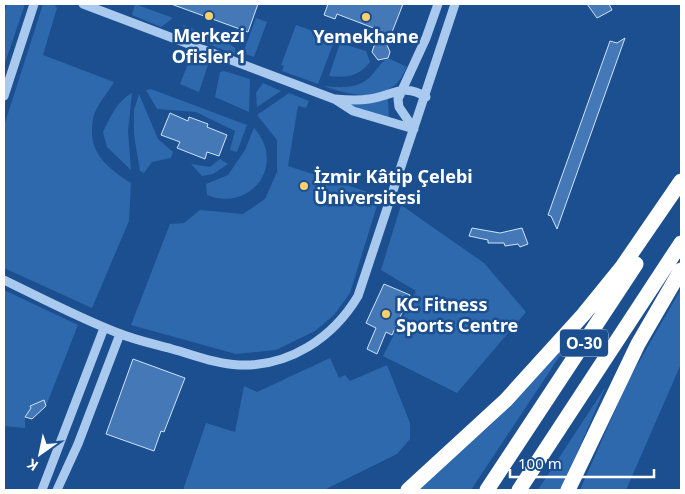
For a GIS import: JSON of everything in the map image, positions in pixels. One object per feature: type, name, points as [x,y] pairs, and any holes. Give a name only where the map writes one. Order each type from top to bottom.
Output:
[{"type":"highway","points":[[408,490],[506,400],[583,315],[622,268],[681,181]]},
{"type":"highway","name":"O-30","points":[[487,490],[681,196]]},
{"type":"highway","name":"O-30","points":[[519,490],[681,243]]},
{"type":"highway","points":[[568,490],[638,344],[681,270]]},
{"type":"street","points":[[4,96],[34,4]]},
{"type":"street","points":[[84,4],[334,99],[353,112],[385,123],[414,129]]},
{"type":"street","points":[[414,129],[399,107],[398,99],[438,4]]},
{"type":"street","points":[[4,280],[104,328],[221,363],[240,365],[279,360],[298,353],[318,341],[349,312],[358,296],[426,97],[455,4]]},
{"type":"street","points":[[334,99],[355,101],[372,99],[402,89],[416,90],[426,97]]},
{"type":"street","points":[[42,490],[104,328]]},
{"type":"street","points":[[57,490],[78,444],[120,334]]},
{"type":"shaded area","points":[[7,4],[25,4],[4,66],[4,14]]},
{"type":"shaded area","points":[[43,4],[54,4],[57,8],[43,55],[114,82],[94,115],[93,141],[96,150],[107,165],[131,183],[129,221],[92,308],[4,268],[4,126]]},
{"type":"shaded area","points":[[135,4],[173,18],[161,27],[132,15]]},
{"type":"shaded area","points":[[256,18],[267,22],[254,57],[243,53]]},
{"type":"shaded area","points":[[183,25],[209,35],[215,34],[235,48],[235,54],[186,36]]},
{"type":"shaded area","points":[[296,25],[335,39],[318,84],[282,71],[284,66],[281,65]]},
{"type":"shaded area","points":[[340,43],[366,51],[370,62],[356,74],[341,77],[329,76]]},
{"type":"shaded area","points":[[388,58],[407,67],[398,82],[388,90],[370,95],[360,95],[341,92],[324,86],[343,87],[362,83]]},
{"type":"shaded area","points":[[190,59],[209,62],[199,92],[180,84]]},
{"type":"shaded area","points":[[224,71],[250,79],[249,112],[215,97],[220,72]]},
{"type":"shaded area","points":[[263,83],[281,91],[257,107],[256,93]]},
{"type":"shaded area","points":[[151,89],[247,125],[237,152],[230,150],[235,131],[196,112],[157,109],[146,90]]},
{"type":"shaded area","points":[[132,93],[128,131],[131,170],[107,147],[103,132],[118,105]]},
{"type":"shaded area","points":[[289,93],[309,101],[306,108],[298,106],[288,166],[380,196],[350,293],[334,315],[315,331],[276,350],[236,354],[131,325],[170,224],[184,223],[200,210],[243,214],[265,199],[277,172],[277,140],[257,115]]},
{"type":"shaded area","points":[[139,94],[158,139],[173,152],[171,158],[152,162],[144,173],[140,171],[134,135],[134,110]]},
{"type":"shaded area","points":[[388,97],[389,120],[349,106]]},
{"type":"shaded area","points":[[254,128],[263,142],[267,156],[265,170],[259,182],[250,191],[238,197],[223,199],[207,195],[206,184],[228,175],[245,150]]},
{"type":"shaded area","points":[[220,159],[228,164],[213,174],[202,176],[191,164],[210,167]]},
{"type":"shaded area","points":[[401,205],[484,263],[526,312],[457,393],[383,356],[416,291],[381,270]]},
{"type":"shaded area","points":[[681,289],[681,364],[626,490],[580,490],[628,381]]},
{"type":"shaded area","points":[[4,290],[78,325],[46,406],[43,400],[30,406],[31,408],[25,416],[25,428],[4,426]]},
{"type":"shaded area","points":[[571,339],[471,490],[416,490],[494,422]]},
{"type":"shaded area","points":[[330,358],[339,378],[345,375],[350,381],[387,365],[410,423],[410,439],[397,454],[324,490],[183,490],[206,423],[235,432],[244,386],[257,392]]},
{"type":"shaded area","points":[[606,386],[561,490],[538,490]]},
{"type":"building","points":[[171,4],[258,4],[248,32]]},
{"type":"building","name":"Yemekhane","points":[[328,4],[403,4],[387,45],[390,52],[388,58],[378,60],[372,52],[374,46],[380,42],[384,32],[337,14],[335,19],[324,15]]},
{"type":"building","points":[[587,4],[609,4],[612,10],[597,18]]},
{"type":"building","points":[[625,38],[557,229],[551,216],[548,215],[610,41],[617,43]]},
{"type":"building","points":[[170,113],[188,121],[189,117],[208,124],[207,127],[227,135],[219,156],[207,152],[205,159],[177,148],[180,142],[161,135]]},
{"type":"building","points":[[472,228],[500,233],[522,228],[528,244],[520,247],[518,244],[505,246],[504,243],[488,243],[488,240],[469,236]]},
{"type":"building","name":"KC Fitness Sports Centre","points":[[384,284],[410,295],[392,335],[386,332],[377,354],[367,349],[376,328],[366,323]]},
{"type":"building","points":[[133,359],[185,378],[164,432],[161,431],[154,451],[106,434]]},
{"type":"building","points":[[44,400],[46,406],[32,419],[25,417],[31,408],[30,406]]},
{"type":"place","name":"Merkezi Ofisler 1","points":[[209,16]]},
{"type":"place","name":"Yemekhane","points":[[366,17]]},
{"type":"place","name":"İzmir Kâtip Çelebi Üniversitesi","points":[[304,186]]},
{"type":"place","name":"KC Fitness Sports Centre","points":[[386,314]]}]
